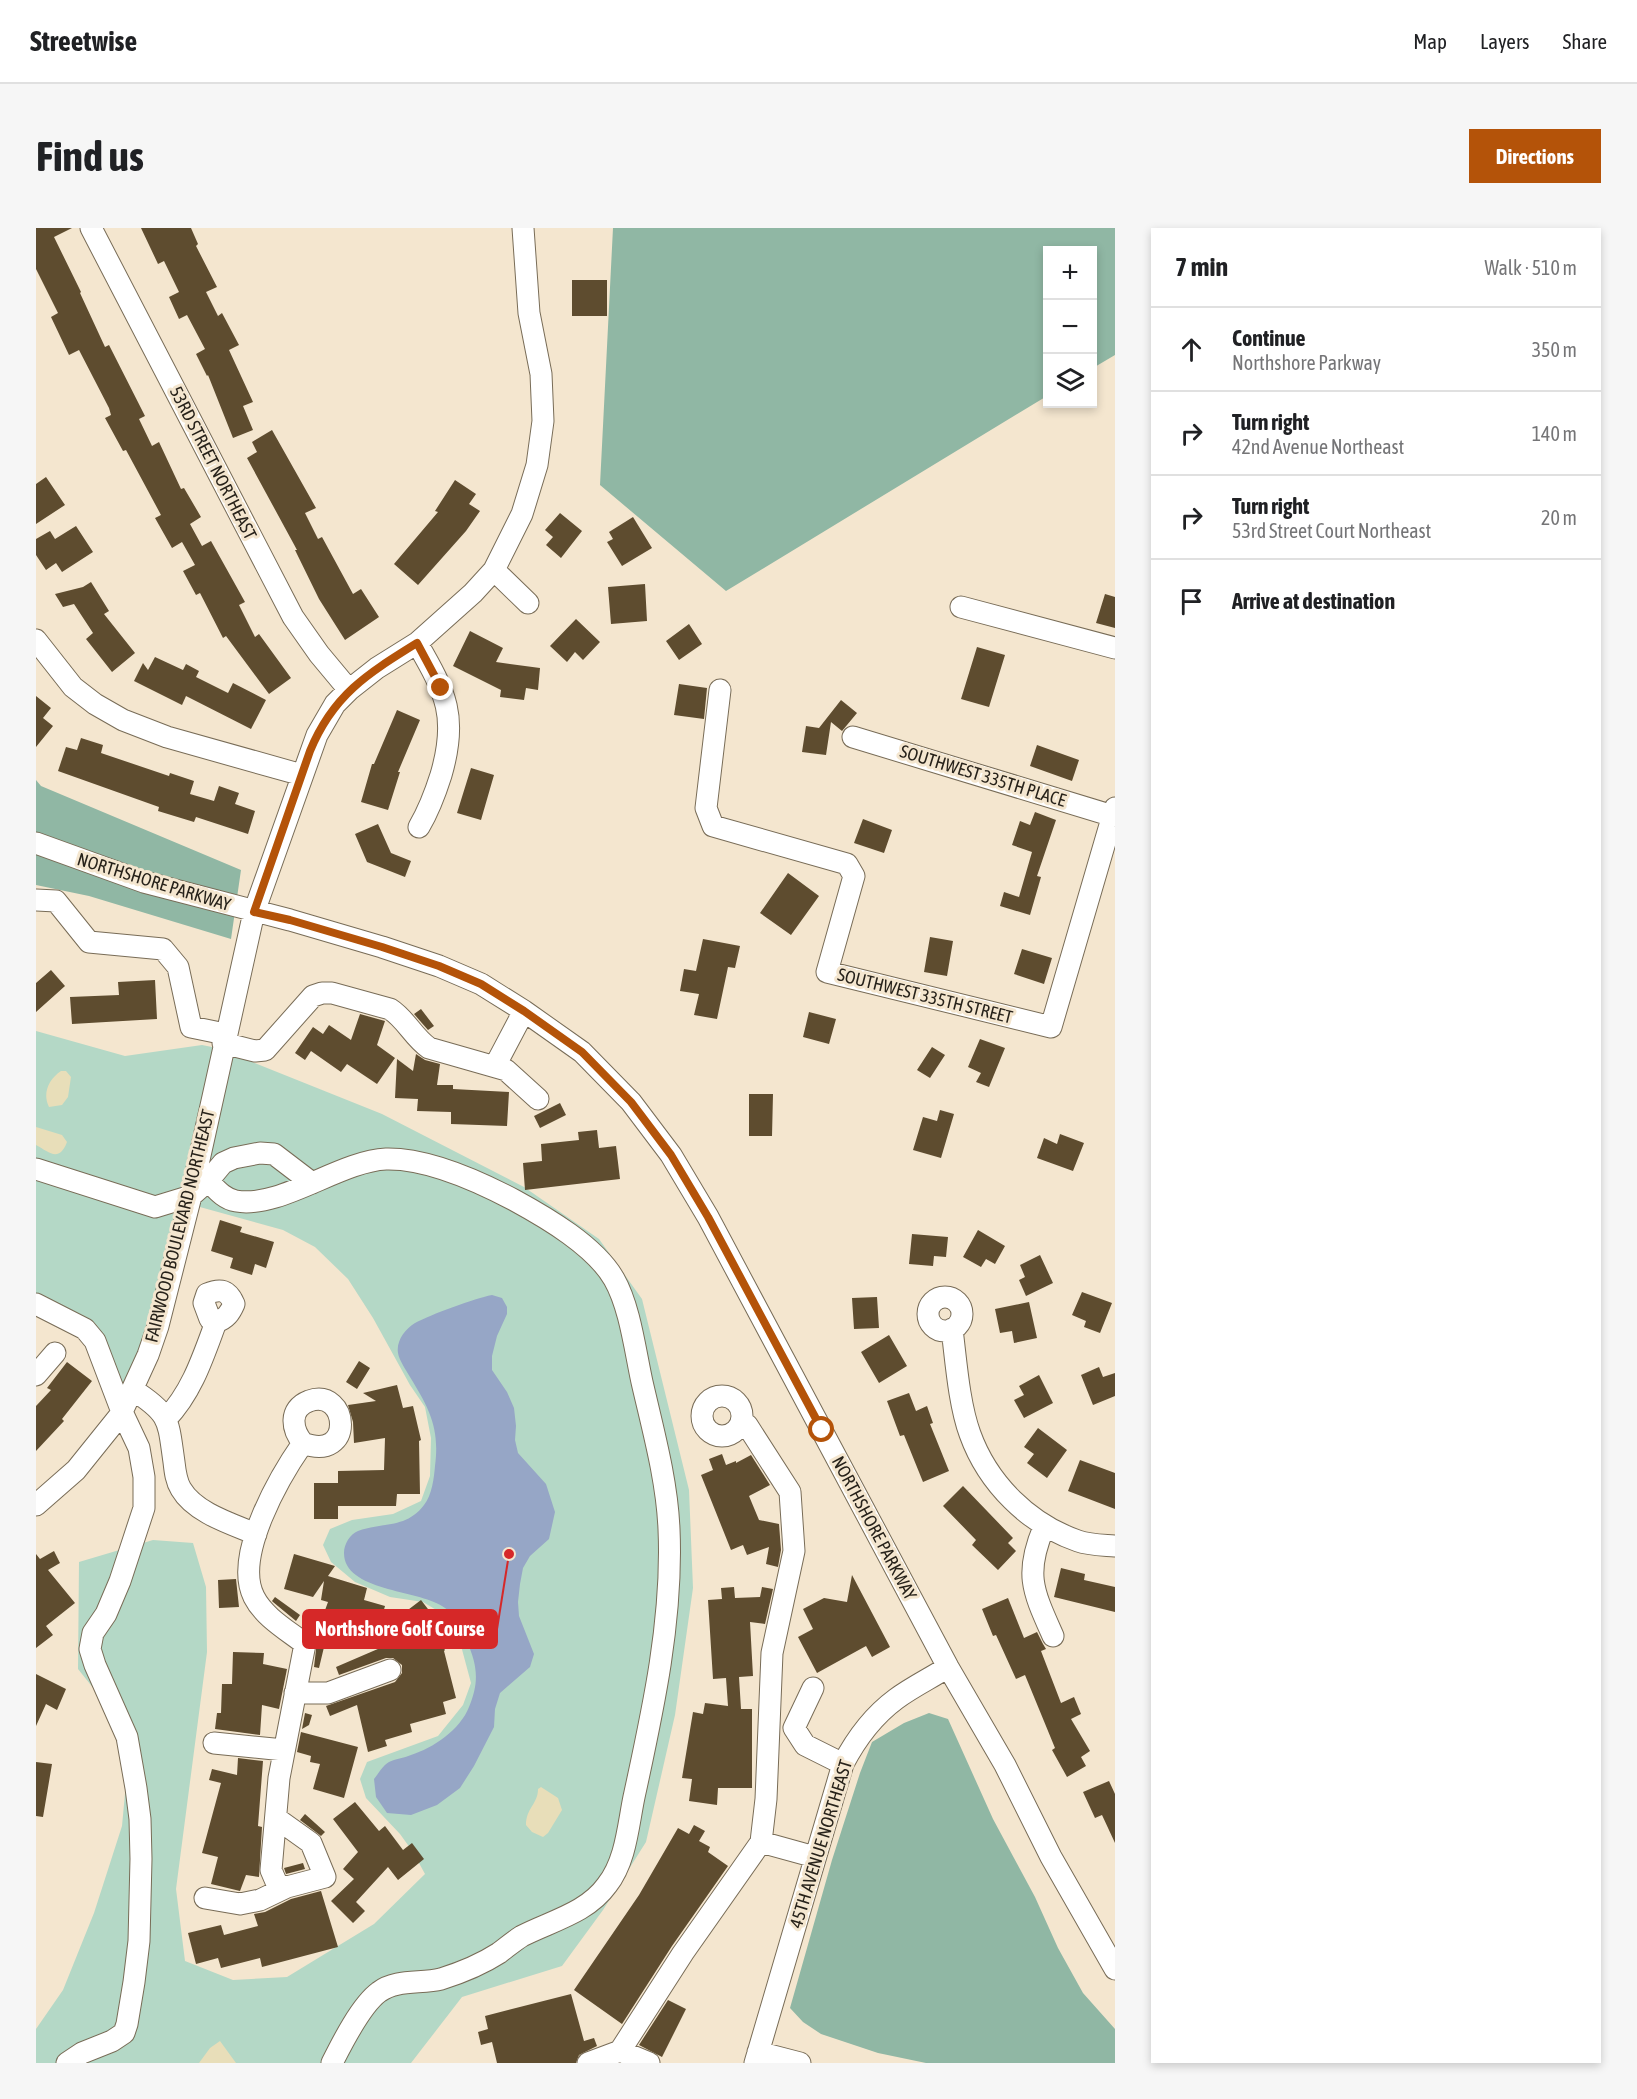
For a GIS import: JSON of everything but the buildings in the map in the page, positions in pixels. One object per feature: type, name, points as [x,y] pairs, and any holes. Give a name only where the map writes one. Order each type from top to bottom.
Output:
[{"type":"street","name":"53RD STREET NORTHEAST","points":[[91,228],[293,617],[319,654],[349,690]]},
{"type":"street","name":"FAIRWOOD BOULEVARD NORTHEAST","points":[[36,1505],[76,1470],[122,1412],[158,1326],[191,1196],[224,1038],[254,912],[317,735],[335,704],[349,690],[376,668],[417,643],[473,593],[494,570],[522,514],[537,465],[543,421],[541,374],[530,313],[523,228]]},
{"type":"street","points":[[494,570],[528,603]]},
{"type":"street","points":[[961,607],[1115,648]]},
{"type":"street","points":[[36,640],[73,687],[95,704],[123,720],[167,737],[302,775]]},
{"type":"street","points":[[417,643],[441,688],[450,728],[446,758],[434,798],[419,827]]},
{"type":"street","name":"SOUTHWEST 335TH STREET","points":[[720,690],[706,808],[713,826],[847,864],[854,876],[827,972],[1051,1027],[1114,812]]},
{"type":"street","name":"SOUTHWEST 335TH PLACE","points":[[853,736],[1114,812]]},
{"type":"street","name":"NORTHSHORE PARKWAY","points":[[36,843],[144,882],[313,927],[439,966],[481,984],[582,1052],[631,1102],[671,1155],[719,1237],[948,1667],[1005,1765],[1051,1857],[1115,1969]]},
{"type":"street","points":[[36,900],[56,901],[89,942],[164,949],[178,967],[191,1028],[255,1051],[264,1050],[313,996],[332,993],[390,1009],[398,1014],[421,1042],[429,1047],[506,1070],[538,1100]]},
{"type":"street","points":[[495,1066],[524,1011]]},
{"type":"street","points":[[36,1169],[155,1207],[191,1196],[223,1163],[234,1158],[260,1153],[274,1154],[312,1182]]},
{"type":"street","points":[[208,1181],[221,1194],[234,1202],[256,1202],[367,1162],[387,1159],[413,1161],[455,1173],[496,1191],[535,1212],[586,1246],[614,1278],[628,1319],[667,1503],[670,1582],[665,1629],[645,1750],[625,1846],[609,1884],[588,1905],[519,1938],[497,1954],[476,1965],[440,1979],[395,1984],[384,1988],[367,2005],[332,2063]]},
{"type":"street","points":[[36,1304],[85,1329],[95,1341],[122,1412],[140,1448],[144,1477],[144,1508],[120,1581],[106,1614],[93,1633],[90,1649],[127,1737],[136,1788],[140,1819],[141,1859],[139,1941],[134,1982],[124,2033],[112,2041],[82,2053],[68,2063]]},
{"type":"street","points":[[166,1419],[181,1403],[198,1370],[216,1322]]},
{"type":"street","points":[[952,1329],[958,1376],[970,1433],[984,1465],[1006,1495],[1044,1527],[1081,1542],[1115,1546]]},
{"type":"street","points":[[36,1375],[55,1353]]},
{"type":"street","points":[[133,1390],[159,1410],[166,1419],[172,1436],[176,1475],[181,1489],[192,1502],[217,1518],[256,1534]]},
{"type":"street","points":[[588,2063],[620,2051],[683,1953],[761,1842],[766,1799],[772,1653],[794,1551],[793,1510],[790,1492],[747,1425],[742,1422]]},
{"type":"street","points":[[287,1887],[277,1884],[271,1870],[279,1778],[305,1644],[266,1613],[254,1596],[249,1580],[250,1560],[256,1534],[272,1491],[303,1443]]},
{"type":"street","points":[[1044,1527],[1035,1548],[1031,1571],[1035,1594],[1053,1636]]},
{"type":"street","name":"45TH AVENUE NORTHEAST","points":[[756,2057],[843,1764],[856,1742],[879,1713],[897,1698],[948,1667]]},
{"type":"street","points":[[295,1693],[328,1693],[390,1670]]},
{"type":"street","points":[[813,1688],[795,1728],[805,1745],[843,1764]]},
{"type":"street","points":[[214,1743],[284,1750]]},
{"type":"street","points":[[205,1898],[240,1904],[260,1900],[287,1887],[325,1876],[311,1843],[276,1818]]},
{"type":"street","points":[[761,1842],[815,1857]]},
{"type":"street","points":[[620,2051],[649,2063]]},
{"type":"street","points":[[756,2057],[800,2063]]},
{"type":"green space","points":[[613,228],[1115,228],[1115,355],[1097,366],[1097,246],[1043,246],[1043,398],[726,591],[600,485]]},
{"type":"green space","points":[[36,780],[41,786],[241,870],[231,939],[89,896],[36,885]]},
{"type":"green space","points":[[36,1031],[125,1056],[202,1045],[217,1048],[382,1114],[524,1187],[599,1239],[642,1299],[689,1490],[693,1588],[675,1715],[646,1842],[603,1910],[562,1966],[462,1997],[411,2063],[36,2063],[36,2029],[63,1990],[94,1913],[122,1826],[126,1783],[124,1739],[110,1709],[78,1669],[79,1562],[153,1540],[193,1543],[206,1587],[207,1652],[176,1889],[185,1961],[233,1980],[287,1977],[374,1924],[425,1874],[400,1834],[366,1798],[360,1779],[367,1762],[438,1736],[463,1705],[471,1683],[460,1642],[448,1617],[423,1602],[390,1597],[355,1582],[331,1562],[323,1545],[330,1529],[352,1520],[393,1514],[421,1501],[430,1476],[431,1438],[425,1407],[410,1385],[373,1318],[348,1279],[315,1247],[283,1230],[189,1204],[121,1414],[90,1340],[36,1309]]},
{"type":"green space","points":[[929,1713],[948,1719],[993,1819],[1035,1897],[1058,1948],[1083,1993],[1115,2029],[1115,2063],[926,2063],[878,2053],[821,2034],[803,2022],[790,2008],[832,1860],[872,1742],[904,1723]]},
{"type":"sand","points":[[61,1071],[66,1071],[71,1077],[68,1097],[62,1105],[49,1107],[46,1097],[48,1087]]},
{"type":"sand","points":[[36,1127],[62,1135],[67,1142],[61,1152],[49,1153],[36,1145]]},
{"type":"sand","points":[[541,1787],[558,1798],[562,1810],[543,1837],[532,1832],[526,1825],[528,1814],[536,1799],[538,1789]]},
{"type":"sand","points":[[220,2041],[236,2063],[199,2063],[210,2048]]},
{"type":"water","points":[[492,1295],[502,1298],[507,1307],[507,1314],[497,1336],[492,1356],[492,1370],[507,1392],[514,1408],[515,1440],[518,1453],[546,1484],[555,1512],[549,1539],[530,1556],[523,1568],[520,1584],[519,1616],[534,1654],[530,1667],[500,1693],[495,1709],[494,1727],[460,1788],[437,1805],[411,1815],[387,1813],[376,1797],[374,1779],[387,1763],[428,1748],[445,1737],[459,1723],[472,1698],[476,1682],[475,1667],[471,1651],[460,1627],[447,1610],[431,1601],[384,1588],[356,1575],[347,1566],[344,1550],[346,1543],[355,1532],[393,1524],[417,1513],[427,1501],[431,1491],[436,1453],[434,1429],[428,1409],[399,1356],[398,1344],[402,1336],[422,1319]]},
{"type":"place","name":"Northshore Golf Course","points":[[509,1554]]},
{"type":"route","points":[[441,688],[417,643],[376,668],[335,704],[310,751],[254,912],[290,920],[439,966],[481,984],[582,1052],[631,1102],[671,1155],[708,1217],[822,1430]]}]
